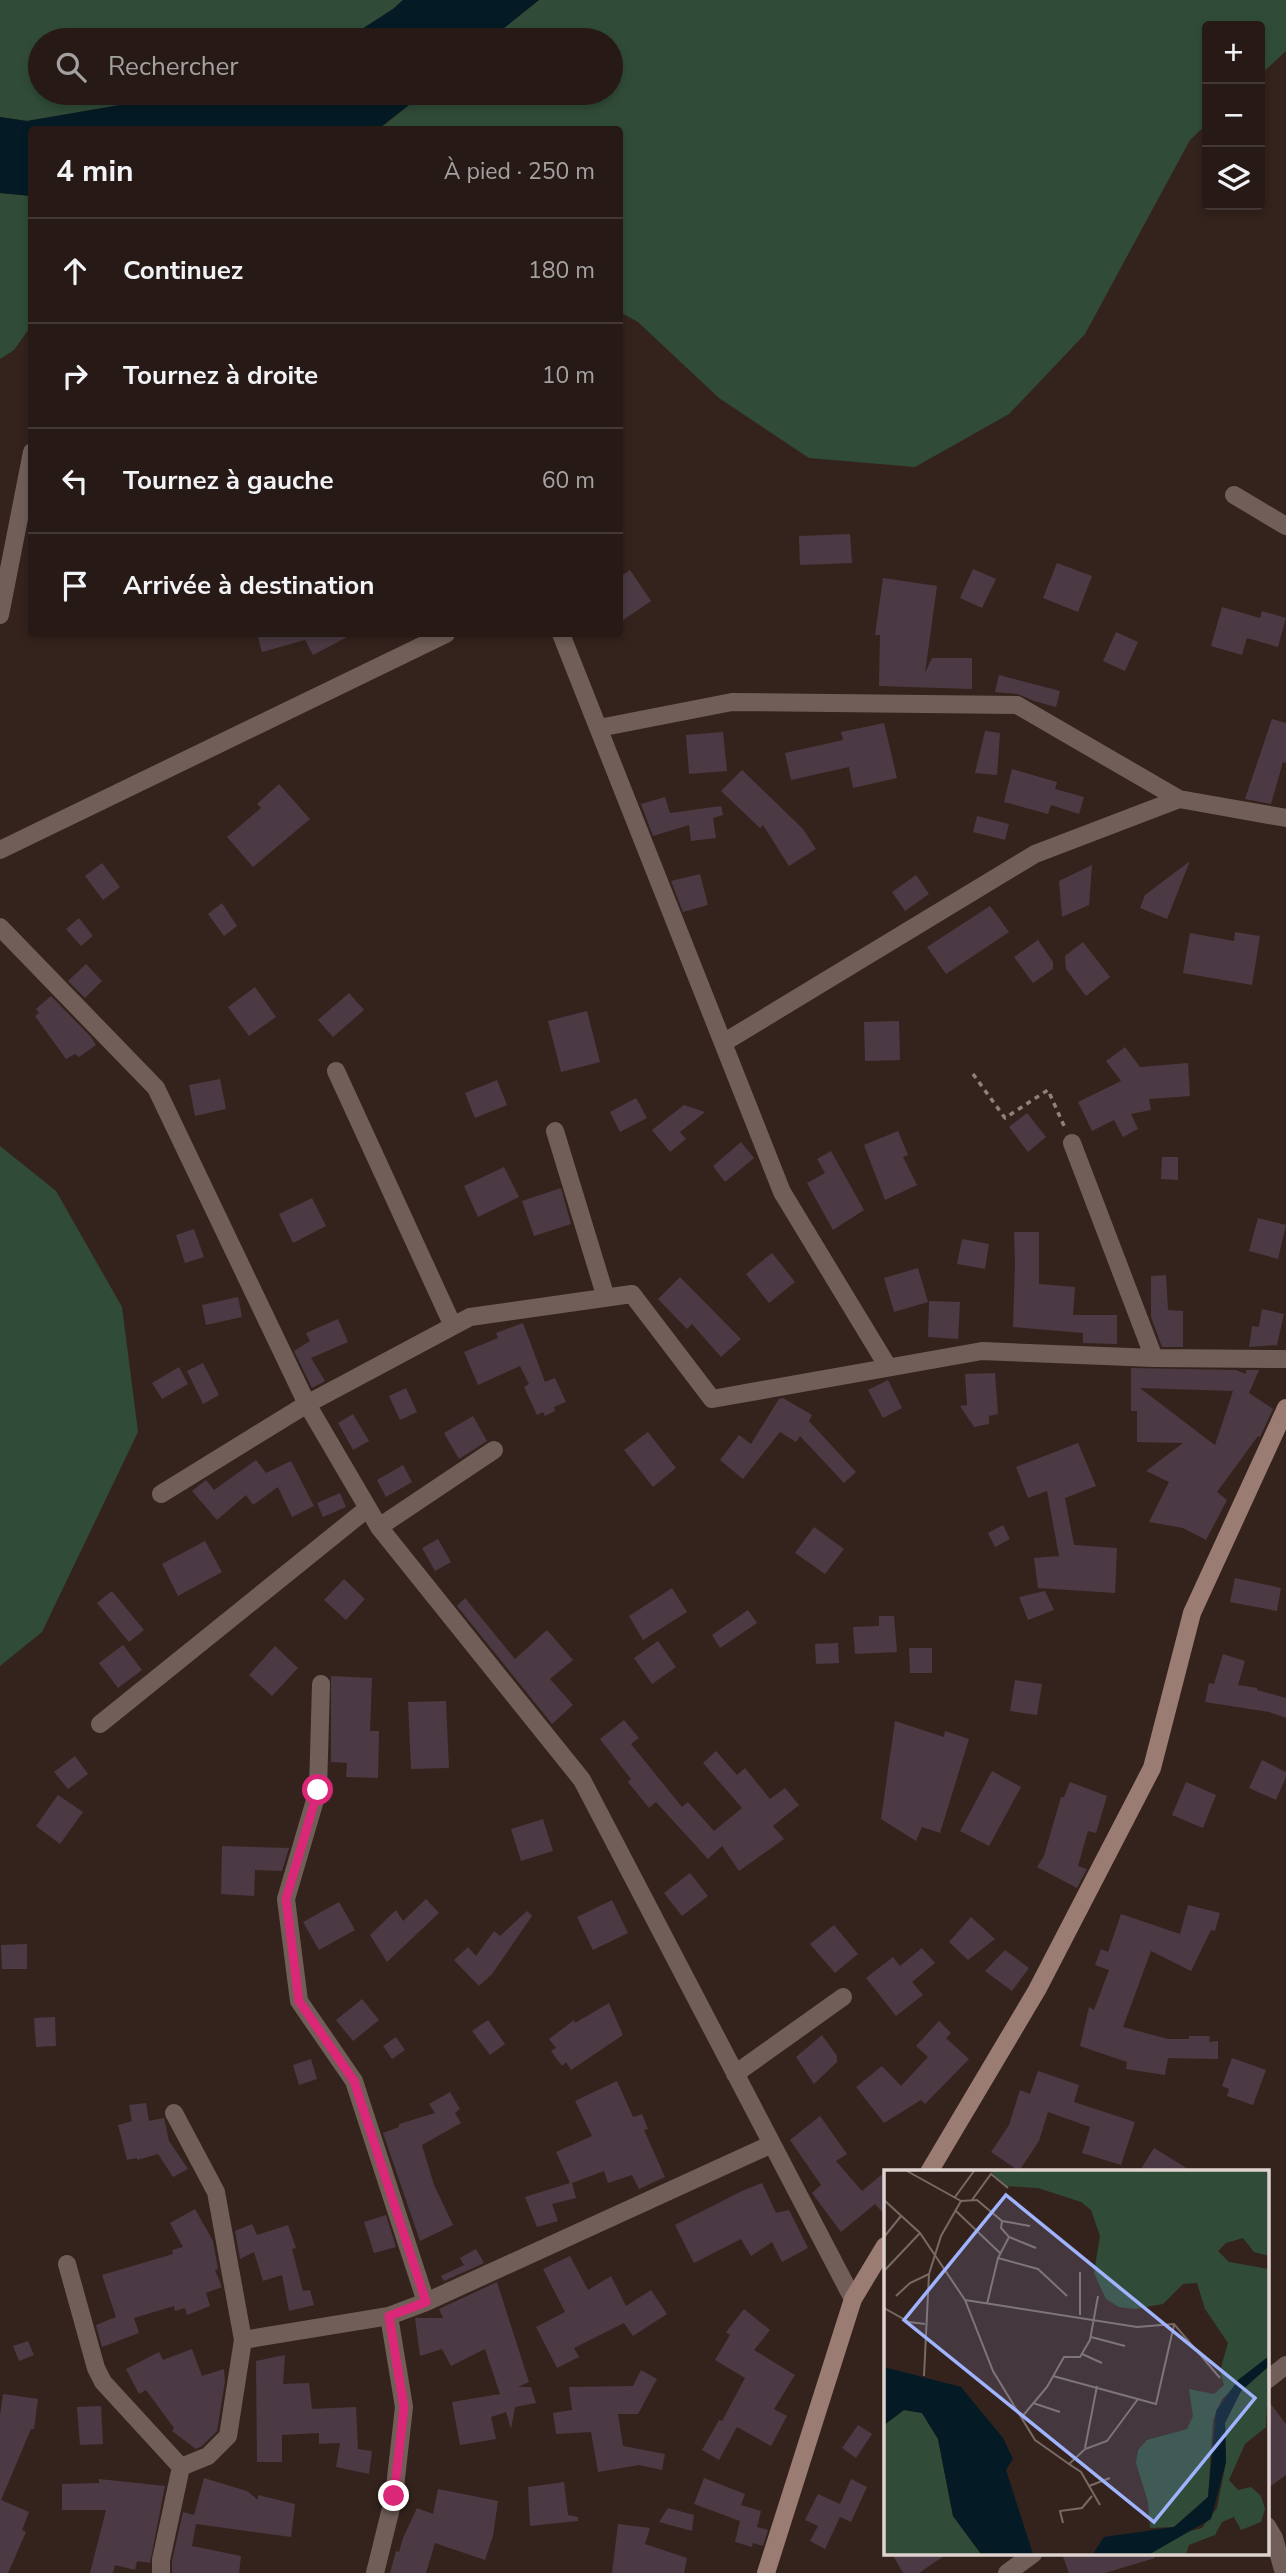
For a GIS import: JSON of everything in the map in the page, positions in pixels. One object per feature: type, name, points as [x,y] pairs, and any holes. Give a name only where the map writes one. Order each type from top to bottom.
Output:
[{"type":"main road","points":[[930,2170],[1037,1990],[1152,1768],[1192,1613],[1286,1408]]},
{"type":"main road","points":[[766,2573],[853,2299],[884,2248]]},
{"type":"street","points":[[0,615],[28,472]]},
{"type":"street","points":[[1234,495],[1286,526]]},
{"type":"street","points":[[0,850],[440,637]]},
{"type":"street","points":[[562,637],[782,1192],[888,1367]]},
{"type":"street","points":[[599,728],[732,702],[1017,705],[1179,799],[1286,818]]},
{"type":"street","points":[[723,1043],[1035,854],[1179,799]]},
{"type":"street","points":[[0,927],[156,1088],[307,1404],[379,1527],[582,1780],[853,2299]]},
{"type":"street","points":[[336,1071],[453,1326]]},
{"type":"street","points":[[555,1132],[606,1298]]},
{"type":"street","points":[[1072,1143],[1154,1358]]},
{"type":"street","points":[[161,1494],[307,1404],[470,1317],[632,1294],[712,1399],[982,1350],[1154,1358],[1286,1359]]},
{"type":"street","points":[[379,1527],[494,1451]]},
{"type":"street","points":[[100,1724],[368,1508]]},
{"type":"street","points":[[321,1684],[318,1790],[286,1899],[299,2001],[354,2081],[426,2302]]},
{"type":"street","points":[[735,2074],[843,1997]]},
{"type":"street","points":[[174,2113],[216,2192],[243,2340],[228,2436],[208,2456],[181,2467]]},
{"type":"street","points":[[243,2340],[389,2316],[426,2302],[772,2144]]},
{"type":"street","points":[[68,2264],[96,2368],[103,2382],[181,2467]]},
{"type":"street","points":[[375,2573],[394,2496],[404,2407],[389,2316]]},
{"type":"street","points":[[1268,2380],[1286,2365]]},
{"type":"street","points":[[161,2573],[161,2560],[181,2467]]},
{"type":"street","points":[[1268,2528],[1274,2538],[1284,2573]]},
{"type":"street","points":[[1007,2573],[1030,2556]]},
{"type":"path","points":[[973,1074],[1005,1118],[1048,1090],[1072,1143]]},
{"type":"green space","points":[[0,0],[403,0],[364,28],[28,28],[28,105],[120,105],[27,121],[0,117]]},
{"type":"green space","points":[[539,0],[1286,0],[1286,51],[1265,70],[1265,21],[1202,21],[1202,129],[1190,140],[1085,334],[1009,414],[915,467],[809,458],[719,398],[638,322],[623,314],[623,126],[383,126],[409,105],[623,105],[623,28],[504,28]]},
{"type":"green space","points":[[0,193],[28,196],[28,330],[14,350],[0,359]]},
{"type":"green space","points":[[0,1146],[56,1191],[122,1307],[138,1432],[42,1632],[0,1666]]},
{"type":"water","points":[[403,0],[539,0],[504,28],[364,28]]},
{"type":"water","points":[[120,105],[409,105],[382,126],[28,126],[28,196],[0,193],[0,117],[27,121]]},
{"type":"building","points":[[850,534],[852,563],[800,565],[799,536]]},
{"type":"building","points":[[1057,563],[1092,576],[1078,612],[1043,598]]},
{"type":"building","points":[[973,569],[996,579],[982,608],[960,598]]},
{"type":"building","points":[[630,570],[651,601],[623,620],[623,575]]},
{"type":"building","points":[[883,578],[937,586],[925,673],[932,658],[972,658],[972,689],[879,686],[880,635],[875,635]]},
{"type":"building","points":[[1222,607],[1260,618],[1262,611],[1286,618],[1278,647],[1247,638],[1242,655],[1211,646]]},
{"type":"building","points":[[1116,632],[1138,642],[1125,671],[1103,661]]},
{"type":"building","points":[[258,637],[347,637],[313,655],[305,640],[262,652]]},
{"type":"building","points":[[999,675],[1060,691],[1056,707],[1018,694],[995,692]]},
{"type":"building","points":[[1272,719],[1286,723],[1286,763],[1283,762],[1271,804],[1245,799]]},
{"type":"building","points":[[884,723],[897,778],[853,788],[849,767],[791,780],[785,753],[843,740],[841,732]]},
{"type":"building","points":[[985,731],[1000,733],[997,775],[975,773]]},
{"type":"building","points":[[723,732],[727,771],[689,774],[686,735]]},
{"type":"building","points":[[1012,769],[1057,782],[1055,789],[1084,797],[1079,814],[1051,805],[1048,814],[1004,802]]},
{"type":"building","points":[[742,770],[803,829],[816,849],[789,866],[763,825],[760,828],[721,791]]},
{"type":"building","points":[[279,784],[310,819],[253,867],[227,837],[261,808],[257,804]]},
{"type":"building","points":[[665,797],[670,813],[721,806],[723,815],[713,818],[716,838],[691,841],[689,825],[653,836],[641,804]]},
{"type":"building","points":[[977,816],[1009,824],[1005,840],[973,832]]},
{"type":"building","points":[[1190,861],[1167,919],[1140,908],[1145,895]]},
{"type":"building","points":[[102,863],[120,887],[103,900],[85,876]]},
{"type":"building","points":[[1092,865],[1089,905],[1062,917],[1059,881]]},
{"type":"building","points":[[700,874],[708,905],[683,912],[671,881]]},
{"type":"building","points":[[916,875],[929,894],[905,911],[892,892]]},
{"type":"building","points":[[222,903],[237,926],[224,936],[208,914]]},
{"type":"building","points":[[990,906],[1009,932],[946,974],[927,947]]},
{"type":"building","points":[[79,918],[93,936],[81,946],[66,929]]},
{"type":"building","points":[[1235,932],[1260,936],[1252,985],[1183,973],[1190,933],[1234,941]]},
{"type":"building","points":[[1038,940],[1053,962],[1053,969],[1033,983],[1014,957]]},
{"type":"building","points":[[1083,942],[1110,977],[1086,996],[1066,969],[1065,956]]},
{"type":"building","points":[[86,964],[102,981],[85,998],[68,981]]},
{"type":"building","points":[[255,987],[276,1017],[249,1036],[228,1007]]},
{"type":"building","points":[[349,993],[364,1010],[333,1037],[318,1020]]},
{"type":"building","points":[[51,996],[96,1045],[79,1057],[75,1054],[66,1059],[35,1016],[39,1013],[36,1009]]},
{"type":"building","points":[[587,1011],[600,1062],[561,1072],[548,1021]]},
{"type":"building","points":[[899,1021],[900,1060],[865,1061],[864,1022]]},
{"type":"building","points":[[1125,1047],[1140,1067],[1188,1063],[1190,1096],[1149,1099],[1151,1110],[1131,1114],[1138,1129],[1123,1137],[1114,1120],[1092,1131],[1078,1102],[1121,1081],[1106,1061]]},
{"type":"building","points":[[220,1079],[226,1109],[195,1116],[189,1085]]},
{"type":"building","points":[[497,1080],[507,1105],[475,1118],[465,1093]]},
{"type":"building","points":[[636,1098],[647,1118],[620,1132],[610,1112]]},
{"type":"building","points":[[684,1105],[705,1112],[680,1132],[686,1139],[670,1152],[652,1130]]},
{"type":"building","points":[[1027,1113],[1046,1137],[1028,1152],[1009,1127]]},
{"type":"building","points":[[898,1131],[908,1155],[903,1157],[917,1185],[885,1200],[864,1145]]},
{"type":"building","points":[[741,1142],[754,1158],[725,1182],[713,1166]]},
{"type":"building","points":[[831,1151],[864,1210],[833,1230],[807,1183],[825,1173],[817,1159]]},
{"type":"building","points":[[1162,1157],[1178,1157],[1178,1180],[1161,1179]]},
{"type":"building","points":[[504,1167],[519,1197],[478,1217],[464,1186]]},
{"type":"building","points":[[561,1188],[571,1224],[534,1236],[522,1201]]},
{"type":"building","points":[[312,1198],[326,1226],[293,1243],[279,1214]]},
{"type":"building","points":[[1258,1218],[1286,1225],[1278,1259],[1249,1251]]},
{"type":"building","points":[[194,1229],[204,1257],[185,1263],[176,1235]]},
{"type":"building","points":[[1014,1232],[1039,1232],[1039,1284],[1075,1287],[1073,1315],[1117,1315],[1117,1344],[1083,1343],[1083,1333],[1013,1327]]},
{"type":"building","points":[[962,1239],[989,1244],[985,1269],[957,1264]]},
{"type":"building","points":[[772,1253],[795,1282],[769,1303],[746,1274]]},
{"type":"building","points":[[918,1268],[928,1302],[894,1312],[884,1278]]},
{"type":"building","points":[[1166,1275],[1168,1310],[1183,1311],[1183,1347],[1162,1347],[1151,1317],[1151,1276]]},
{"type":"building","points":[[680,1277],[741,1339],[721,1357],[692,1324],[687,1329],[658,1299]]},
{"type":"building","points":[[238,1297],[242,1317],[206,1325],[202,1305]]},
{"type":"building","points":[[929,1301],[960,1302],[958,1339],[928,1337]]},
{"type":"building","points":[[1262,1309],[1284,1314],[1277,1345],[1249,1347],[1252,1326],[1259,1327]]},
{"type":"building","points":[[338,1319],[348,1342],[311,1358],[325,1381],[312,1388],[294,1351],[310,1341],[306,1333]]},
{"type":"building","points":[[523,1323],[545,1382],[555,1378],[566,1402],[554,1407],[555,1411],[545,1416],[543,1412],[537,1415],[524,1387],[529,1384],[520,1366],[478,1385],[464,1352],[498,1338],[496,1333]]},
{"type":"building","points":[[203,1363],[219,1395],[203,1404],[187,1371]]},
{"type":"building","points":[[179,1367],[188,1384],[162,1399],[152,1383]]},
{"type":"building","points":[[1131,1368],[1236,1370],[1246,1374],[1246,1370],[1259,1370],[1249,1393],[1273,1409],[1260,1437],[1258,1436],[1217,1492],[1227,1500],[1206,1540],[1183,1528],[1149,1522],[1169,1482],[1146,1471],[1183,1443],[1137,1442],[1137,1411],[1131,1411]],"holes":[[[1140,1388],[1233,1391],[1215,1445]]]},
{"type":"building","points":[[995,1373],[998,1414],[989,1416],[989,1424],[974,1427],[960,1406],[967,1405],[965,1374]]},
{"type":"building","points":[[888,1380],[902,1408],[883,1418],[868,1390]]},
{"type":"building","points":[[406,1388],[417,1412],[400,1420],[389,1396]]},
{"type":"building","points":[[783,1398],[812,1415],[809,1421],[856,1472],[844,1483],[800,1436],[796,1442],[780,1432],[743,1479],[720,1460],[739,1435],[751,1444],[779,1399]]},
{"type":"building","points":[[353,1414],[369,1441],[353,1450],[338,1423]]},
{"type":"building","points":[[473,1416],[487,1441],[459,1459],[444,1433]]},
{"type":"building","points":[[648,1432],[676,1468],[653,1487],[624,1450]]},
{"type":"building","points":[[1078,1443],[1096,1486],[1065,1498],[1074,1545],[1117,1548],[1115,1593],[1038,1588],[1034,1558],[1059,1556],[1047,1491],[1028,1498],[1016,1467]]},
{"type":"building","points":[[256,1460],[266,1473],[291,1461],[314,1506],[292,1517],[278,1487],[253,1505],[246,1495],[217,1520],[192,1491],[206,1480],[214,1490]]},
{"type":"building","points":[[403,1465],[412,1482],[386,1497],[377,1480]]},
{"type":"building","points":[[340,1493],[346,1507],[323,1517],[317,1503]]},
{"type":"building","points":[[1003,1525],[1010,1539],[995,1547],[988,1533]]},
{"type":"building","points":[[814,1527],[844,1549],[825,1574],[795,1553]]},
{"type":"building","points":[[438,1539],[451,1562],[435,1571],[422,1548]]},
{"type":"building","points":[[205,1541],[222,1572],[178,1596],[162,1564]]},
{"type":"building","points":[[1235,1578],[1281,1588],[1277,1611],[1230,1602]]},
{"type":"building","points":[[344,1579],[365,1599],[346,1620],[324,1600]]},
{"type":"building","points":[[672,1588],[687,1612],[643,1640],[629,1616]]},
{"type":"building","points":[[112,1591],[144,1630],[129,1642],[97,1603]]},
{"type":"building","points":[[1045,1591],[1054,1610],[1028,1620],[1019,1597]]},
{"type":"building","points":[[465,1598],[515,1659],[547,1630],[573,1660],[550,1679],[573,1705],[552,1724],[457,1606]]},
{"type":"building","points":[[748,1610],[757,1623],[720,1648],[712,1635]]},
{"type":"building","points":[[879,1616],[894,1616],[897,1652],[855,1654],[853,1627],[879,1626]]},
{"type":"building","points":[[658,1641],[676,1667],[652,1684],[634,1658]]},
{"type":"building","points":[[838,1643],[839,1663],[816,1664],[815,1644]]},
{"type":"building","points":[[123,1645],[142,1670],[118,1688],[99,1663]]},
{"type":"building","points":[[275,1646],[298,1668],[272,1696],[249,1675]]},
{"type":"building","points":[[909,1648],[932,1648],[932,1673],[910,1673]]},
{"type":"building","points":[[1223,1654],[1245,1661],[1238,1685],[1286,1698],[1286,1718],[1269,1712],[1205,1702],[1209,1683],[1214,1684]]},
{"type":"building","points":[[331,1676],[372,1678],[370,1731],[379,1731],[378,1778],[346,1777],[347,1763],[331,1762]]},
{"type":"building","points":[[1015,1680],[1042,1684],[1037,1715],[1010,1711]]},
{"type":"building","points":[[446,1701],[449,1768],[411,1769],[408,1702]]},
{"type":"building","points":[[624,1720],[639,1738],[631,1744],[682,1807],[688,1802],[714,1831],[742,1808],[703,1763],[716,1751],[737,1775],[745,1768],[770,1799],[785,1788],[799,1805],[773,1826],[784,1839],[739,1871],[722,1846],[708,1859],[656,1802],[649,1808],[628,1782],[631,1779],[600,1739]]},
{"type":"building","points":[[895,1721],[944,1737],[945,1731],[969,1739],[940,1833],[922,1827],[916,1841],[881,1819]]},
{"type":"building","points":[[75,1756],[88,1774],[68,1789],[54,1772]]},
{"type":"building","points":[[1262,1760],[1286,1772],[1276,1800],[1249,1788]]},
{"type":"building","points":[[992,1771],[1021,1787],[989,1846],[960,1831]]},
{"type":"building","points":[[1070,1782],[1107,1796],[1096,1833],[1088,1831],[1078,1866],[1087,1869],[1077,1888],[1037,1867],[1044,1856],[1061,1797],[1064,1797]]},
{"type":"building","points":[[1186,1782],[1216,1795],[1203,1828],[1172,1815]]},
{"type":"building","points":[[58,1795],[83,1812],[60,1844],[36,1826]]},
{"type":"building","points":[[543,1819],[553,1851],[521,1861],[511,1829]]},
{"type":"building","points":[[222,1846],[289,1848],[282,1871],[255,1870],[254,1896],[221,1894]]},
{"type":"building","points":[[690,1873],[708,1896],[682,1916],[664,1893]]},
{"type":"building","points":[[426,1899],[439,1913],[387,1962],[370,1935],[396,1910],[403,1921]]},
{"type":"building","points":[[612,1900],[628,1933],[593,1950],[577,1917]]},
{"type":"building","points":[[339,1902],[355,1930],[319,1950],[303,1922]]},
{"type":"building","points":[[1188,1905],[1220,1913],[1215,1931],[1211,1930],[1191,1971],[1151,1951],[1123,2027],[1168,2039],[1210,2036],[1209,2042],[1218,2041],[1218,2059],[1168,2058],[1165,2075],[1126,2069],[1127,2062],[1080,2046],[1089,2007],[1094,2010],[1109,1970],[1095,1965],[1101,1949],[1108,1952],[1121,1914],[1180,1934]]},
{"type":"building","points":[[527,1911],[532,1916],[492,1974],[479,1986],[454,1960],[468,1947],[476,1956],[494,1931],[500,1936]]},
{"type":"building","points":[[971,1917],[995,1939],[968,1960],[949,1942]]},
{"type":"building","points":[[834,1925],[858,1954],[835,1973],[810,1944]]},
{"type":"building","points":[[27,1944],[27,1969],[2,1969],[1,1945]]},
{"type":"building","points":[[922,1948],[935,1963],[912,1982],[923,1995],[896,2016],[866,1978],[893,1957],[900,1966]]},
{"type":"building","points":[[1005,1950],[1029,1968],[1012,1991],[985,1971]]},
{"type":"building","points":[[362,1999],[379,2020],[353,2041],[336,2020]]},
{"type":"building","points":[[609,2003],[623,2035],[571,2070],[566,2062],[562,2066],[551,2051],[556,2048],[549,2039],[574,2020],[575,2023]]},
{"type":"building","points":[[55,2017],[56,2046],[36,2047],[34,2018]]},
{"type":"building","points":[[488,2020],[505,2044],[490,2055],[472,2031]]},
{"type":"building","points":[[939,2021],[951,2033],[946,2038],[969,2059],[925,2104],[921,2100],[884,2123],[856,2087],[882,2066],[901,2086],[928,2057],[916,2046]]},
{"type":"building","points":[[822,2035],[837,2056],[837,2062],[814,2084],[796,2057]]},
{"type":"building","points":[[396,2037],[405,2050],[392,2059],[383,2046]]},
{"type":"building","points":[[1232,2058],[1266,2070],[1253,2105],[1227,2096],[1229,2089],[1222,2086]]},
{"type":"building","points":[[311,2059],[317,2079],[299,2085],[293,2065]]},
{"type":"building","points":[[1038,2071],[1079,2085],[1074,2102],[1135,2122],[1121,2165],[1082,2153],[1090,2127],[1048,2112],[1039,2141],[1020,2170],[991,2152],[1009,2125],[1020,2090],[1030,2094]]},
{"type":"building","points":[[617,2081],[633,2117],[642,2114],[648,2129],[644,2130],[665,2177],[639,2189],[632,2175],[608,2183],[604,2171],[572,2183],[576,2198],[552,2204],[558,2221],[537,2227],[525,2197],[570,2183],[556,2152],[592,2136],[575,2101]]},
{"type":"building","points":[[450,2092],[460,2109],[455,2113],[461,2123],[422,2145],[434,2185],[453,2225],[420,2241],[383,2133],[399,2127],[399,2124],[435,2113],[429,2104]]},
{"type":"building","points":[[146,2103],[149,2121],[164,2118],[169,2141],[188,2169],[173,2177],[158,2154],[127,2160],[118,2125],[132,2121],[129,2105]]},
{"type":"building","points":[[820,2116],[847,2154],[836,2161],[862,2191],[884,2173],[884,2214],[875,2204],[841,2232],[812,2193],[821,2185],[790,2140]]},
{"type":"building","points":[[1154,2148],[1190,2170],[1140,2170]]},
{"type":"building","points":[[762,2183],[776,2213],[789,2210],[808,2248],[782,2262],[772,2242],[751,2256],[741,2239],[694,2263],[675,2225]]},
{"type":"building","points":[[195,2209],[213,2241],[218,2269],[215,2270],[222,2287],[206,2293],[210,2306],[187,2315],[185,2308],[175,2311],[174,2306],[134,2318],[139,2333],[102,2347],[96,2325],[116,2317],[102,2275],[173,2254],[172,2250],[183,2247],[170,2223]]},
{"type":"building","points":[[386,2215],[396,2247],[374,2253],[364,2222]]},
{"type":"building","points":[[252,2224],[257,2235],[288,2225],[296,2248],[292,2249],[303,2291],[310,2290],[314,2305],[289,2311],[282,2275],[263,2281],[254,2252],[240,2259],[235,2231]]},
{"type":"building","points":[[476,2249],[484,2263],[444,2281],[441,2276],[464,2265],[460,2258]]},
{"type":"building","points":[[570,2256],[588,2290],[611,2276],[626,2306],[651,2290],[667,2314],[633,2336],[624,2323],[574,2348],[579,2357],[557,2368],[536,2327],[565,2312],[543,2269]]},
{"type":"building","points":[[497,2282],[529,2382],[518,2387],[531,2387],[536,2403],[515,2407],[511,2429],[506,2412],[491,2417],[496,2439],[460,2445],[452,2402],[500,2394],[485,2349],[451,2366],[442,2349],[420,2356],[415,2318],[443,2318],[439,2309]]},
{"type":"building","points":[[744,2309],[770,2330],[754,2350],[795,2375],[774,2409],[787,2416],[771,2446],[737,2427],[719,2460],[702,2450],[719,2420],[722,2421],[745,2378],[715,2360],[730,2335],[726,2332]]},
{"type":"building","points":[[28,2341],[34,2355],[19,2361],[13,2346]]},
{"type":"building","points":[[192,2349],[202,2376],[224,2369],[225,2381],[217,2431],[196,2449],[172,2431],[174,2428],[146,2390],[139,2394],[126,2369],[159,2352],[163,2360]]},
{"type":"building","points":[[285,2355],[283,2384],[309,2383],[312,2409],[356,2407],[358,2449],[372,2451],[369,2474],[336,2467],[340,2443],[319,2444],[319,2433],[282,2435],[282,2462],[257,2462],[256,2361]]},
{"type":"building","points":[[641,2370],[657,2379],[638,2414],[618,2414],[623,2446],[665,2454],[662,2470],[639,2465],[598,2472],[591,2432],[556,2434],[553,2413],[572,2410],[569,2387],[633,2386]]},
{"type":"building","points":[[3,2394],[38,2399],[34,2429],[31,2429],[1,2500],[29,2512],[22,2530],[26,2532],[8,2573],[0,2573],[0,2415]]},
{"type":"building","points":[[1268,2400],[1286,2424],[1286,2475],[1268,2488]]},
{"type":"building","points":[[101,2406],[103,2444],[80,2445],[77,2407]]},
{"type":"building","points":[[858,2425],[872,2434],[856,2458],[842,2448]]},
{"type":"building","points":[[204,2478],[247,2491],[258,2500],[258,2495],[295,2504],[291,2537],[196,2524],[192,2546],[241,2556],[239,2573],[172,2573],[172,2561],[183,2512],[194,2515]]},
{"type":"building","points":[[704,2478],[745,2494],[741,2505],[761,2511],[757,2527],[768,2530],[763,2546],[753,2543],[752,2547],[735,2542],[740,2521],[694,2504]]},
{"type":"building","points":[[99,2479],[165,2486],[150,2563],[137,2561],[135,2570],[115,2565],[113,2573],[90,2573],[106,2510],[62,2510],[62,2484],[99,2483]]},
{"type":"building","points":[[851,2479],[867,2487],[851,2522],[840,2517],[825,2549],[810,2541],[818,2526],[805,2520],[818,2494],[840,2504]]},
{"type":"building","points":[[564,2482],[568,2515],[578,2517],[578,2521],[530,2526],[528,2487]]},
{"type":"building","points":[[438,2489],[498,2501],[493,2536],[485,2560],[435,2543],[426,2573],[390,2573],[396,2551],[399,2552],[417,2508],[433,2514]]},
{"type":"building","points":[[668,2508],[694,2515],[692,2531],[659,2522]]},
{"type":"building","points":[[618,2524],[650,2528],[645,2544],[687,2558],[684,2573],[612,2573]]},
{"type":"building","points":[[893,2556],[944,2556],[919,2573],[903,2573]]},
{"type":"building","points":[[1063,2556],[1155,2556],[1105,2573],[1069,2573]]},
{"type":"route","points":[[318,1790],[286,1899],[299,2001],[354,2081],[426,2302],[389,2316],[404,2407],[394,2496]]}]
